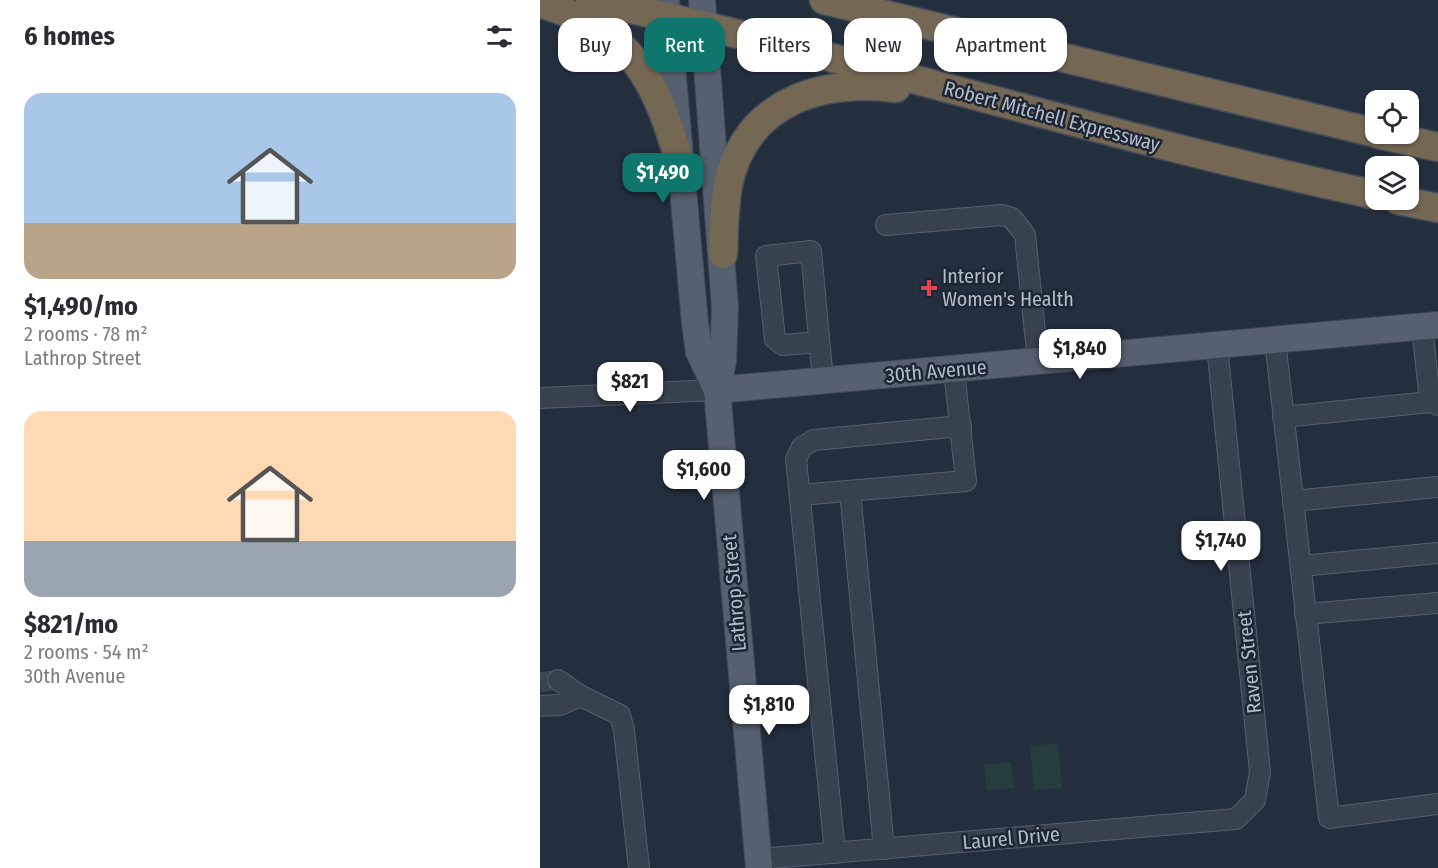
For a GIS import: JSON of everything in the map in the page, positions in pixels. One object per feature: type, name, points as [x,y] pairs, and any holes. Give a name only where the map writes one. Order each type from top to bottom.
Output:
[{"type":"highway","name":"Robert Mitchell Expressway","points":[[590,0],[703,13],[1048,117],[1365,192]]},
{"type":"highway","points":[[824,0],[1365,130]]},
{"type":"highway","points":[[872,0],[1145,77]]},
{"type":"highway","points":[[540,3],[570,14],[602,31],[639,64],[663,107],[681,166]]},
{"type":"highway","points":[[723,254],[728,186],[739,154],[748,139],[771,113],[802,94],[821,89],[869,84],[1048,117]]},
{"type":"highway","points":[[1419,143],[1438,147]]},
{"type":"highway","points":[[1419,204],[1438,208]]},
{"type":"main road","name":"Lathrop Street","points":[[667,8],[699,352],[717,390]]},
{"type":"main road","name":"Lathrop Street","points":[[703,13],[723,254],[726,333],[717,390],[759,863]]},
{"type":"main road","name":"30th Avenue","points":[[717,390],[1430,326]]},
{"type":"street","points":[[886,225],[1002,215],[1012,218],[1025,235],[1038,362]]},
{"type":"street","points":[[819,342],[783,345],[775,339],[766,256],[812,251],[823,381]]},
{"type":"street","points":[[1282,417],[1434,404],[1430,326]]},
{"type":"street","points":[[1275,340],[1329,818],[1438,804]]},
{"type":"street","name":"Raven Street","points":[[1218,346],[1260,772],[1256,800]]},
{"type":"street","points":[[800,495],[966,481],[954,370]]},
{"type":"street","name":"30th Avenue","points":[[540,398],[717,390]]},
{"type":"street","points":[[835,853],[796,459],[802,447],[814,440],[961,426]]},
{"type":"street","points":[[1293,501],[1438,487]]},
{"type":"street","points":[[850,491],[884,849]]},
{"type":"street","points":[[1301,566],[1438,553]]},
{"type":"street","points":[[1305,614],[1438,603]]},
{"type":"street","points":[[558,680],[581,696],[614,711],[622,721],[639,868]]},
{"type":"street","points":[[540,706],[560,705],[581,696]]},
{"type":"street","name":"Laurel Drive","points":[[759,863],[835,853],[1236,819],[1256,800]]},
{"type":"green space","points":[[1058,743],[1062,788],[1034,790],[1030,746]]},
{"type":"green space","points":[[1011,762],[1014,788],[987,791],[984,765]]},
{"type":"tunnel","points":[[540,682],[558,680]]},
{"type":"place","name":"Interior Women's Health","points":[[929,288]]}]
